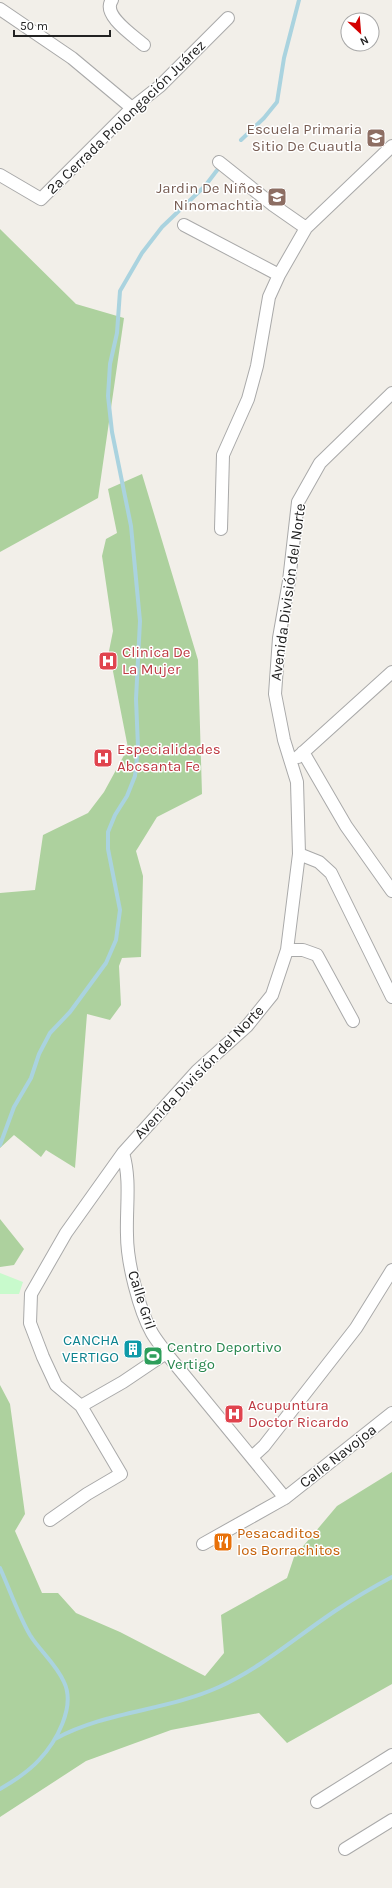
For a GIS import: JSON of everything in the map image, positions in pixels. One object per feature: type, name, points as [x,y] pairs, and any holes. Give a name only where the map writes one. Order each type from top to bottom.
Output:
[{"type":"street","points":[[112,0],[109,11],[114,19],[144,45]]},
{"type":"street","points":[[0,9],[72,58],[132,108]]},
{"type":"street","name":"2a Cerrada Prolongación Juárez","points":[[0,175],[41,199],[132,108],[160,86],[228,18]]},
{"type":"street","points":[[221,529],[223,455],[248,399],[257,366],[269,298],[279,275],[306,228],[392,146]]},
{"type":"street","points":[[218,162],[273,205],[306,228]]},
{"type":"street","points":[[184,225],[279,275]]},
{"type":"street","name":"Avenida División del Norte","points":[[50,1520],[87,1494],[121,1474],[81,1406],[56,1384],[43,1357],[30,1323],[31,1294],[66,1233],[123,1153],[197,1071],[247,1026],[272,995],[287,950],[298,854],[297,782],[284,740],[275,694],[279,638],[289,581],[298,502],[320,463],[392,393]]},
{"type":"street","points":[[292,762],[392,672]]},
{"type":"street","points":[[303,752],[346,826],[392,891]]},
{"type":"street","points":[[298,854],[319,862],[331,873],[392,997]]},
{"type":"street","points":[[287,950],[303,950],[317,955],[353,1022]]},
{"type":"street","name":"Calle Gril","points":[[123,1153],[127,1168],[128,1183],[128,1256],[145,1316],[152,1333],[166,1353],[285,1498]]},
{"type":"street","points":[[252,1457],[264,1446],[356,1328],[392,1270]]},
{"type":"street","points":[[81,1406],[123,1382],[166,1353]]},
{"type":"street","name":"Calle Navojoa","points":[[202,1544],[285,1498],[392,1413]]},
{"type":"street","points":[[317,1802],[392,1755]]},
{"type":"street","points":[[345,1849],[392,1820]]},
{"type":"green space","points":[[0,229],[76,304],[124,318],[98,498],[0,552]]},
{"type":"green space","points":[[142,474],[198,660],[202,794],[157,817],[136,851],[143,876],[141,957],[122,958],[119,966],[121,1005],[110,1020],[87,1014],[75,1168],[46,1150],[41,1157],[14,1135],[0,1148],[0,893],[35,890],[43,835],[88,813],[104,792],[128,748],[109,651],[113,631],[102,556],[106,539],[117,533],[108,489]]},
{"type":"green space","points":[[0,1219],[24,1249],[14,1265],[0,1267]]},
{"type":"green space","points":[[0,1273],[23,1282],[19,1294],[0,1294]]},
{"type":"green space","points":[[0,1385],[10,1404],[25,1514],[15,1531],[42,1593],[58,1593],[76,1613],[120,1632],[205,1676],[224,1653],[221,1615],[287,1578],[294,1557],[337,1506],[392,1472],[392,1684],[287,1743],[259,1713],[171,1730],[86,1761],[0,1817]]},
{"type":"waterway","points":[[241,140],[264,118],[277,102],[284,58],[299,0]]},
{"type":"waterway","points":[[0,1145],[14,1107],[31,1078],[39,1054],[50,1033],[70,1012],[106,963],[116,940],[120,910],[108,849],[108,832],[115,815],[127,796],[135,776],[138,747],[136,699],[140,621],[131,526],[112,432],[108,396],[110,364],[117,333],[120,291],[142,253],[162,227],[205,186],[218,169]]},
{"type":"waterway","points":[[0,1568],[30,1635],[61,1675],[67,1692],[68,1702],[66,1713],[58,1734],[45,1753],[26,1772],[0,1789]]},
{"type":"waterway","points":[[55,1739],[95,1722],[178,1701],[219,1687],[249,1671],[342,1607],[392,1577]]},
{"type":"place","name":"Escuela Primaria Sitio De Cuautla","points":[[376,138]]},
{"type":"place","name":"Jardin De Niños Ninomachtia","points":[[277,197]]},
{"type":"place","name":"Clinica De La Mujer","points":[[108,661]]},
{"type":"place","name":"Especialidades Abcsanta Fe","points":[[103,758]]},
{"type":"place","name":"CANCHA VERTIGO","points":[[133,1349]]},
{"type":"place","name":"Centro Deportivo Vertigo","points":[[153,1356]]},
{"type":"place","name":"Acupuntura Doctor Ricardo","points":[[234,1414]]},
{"type":"place","name":"Pesacaditos los Borrachitos","points":[[223,1542]]}]
